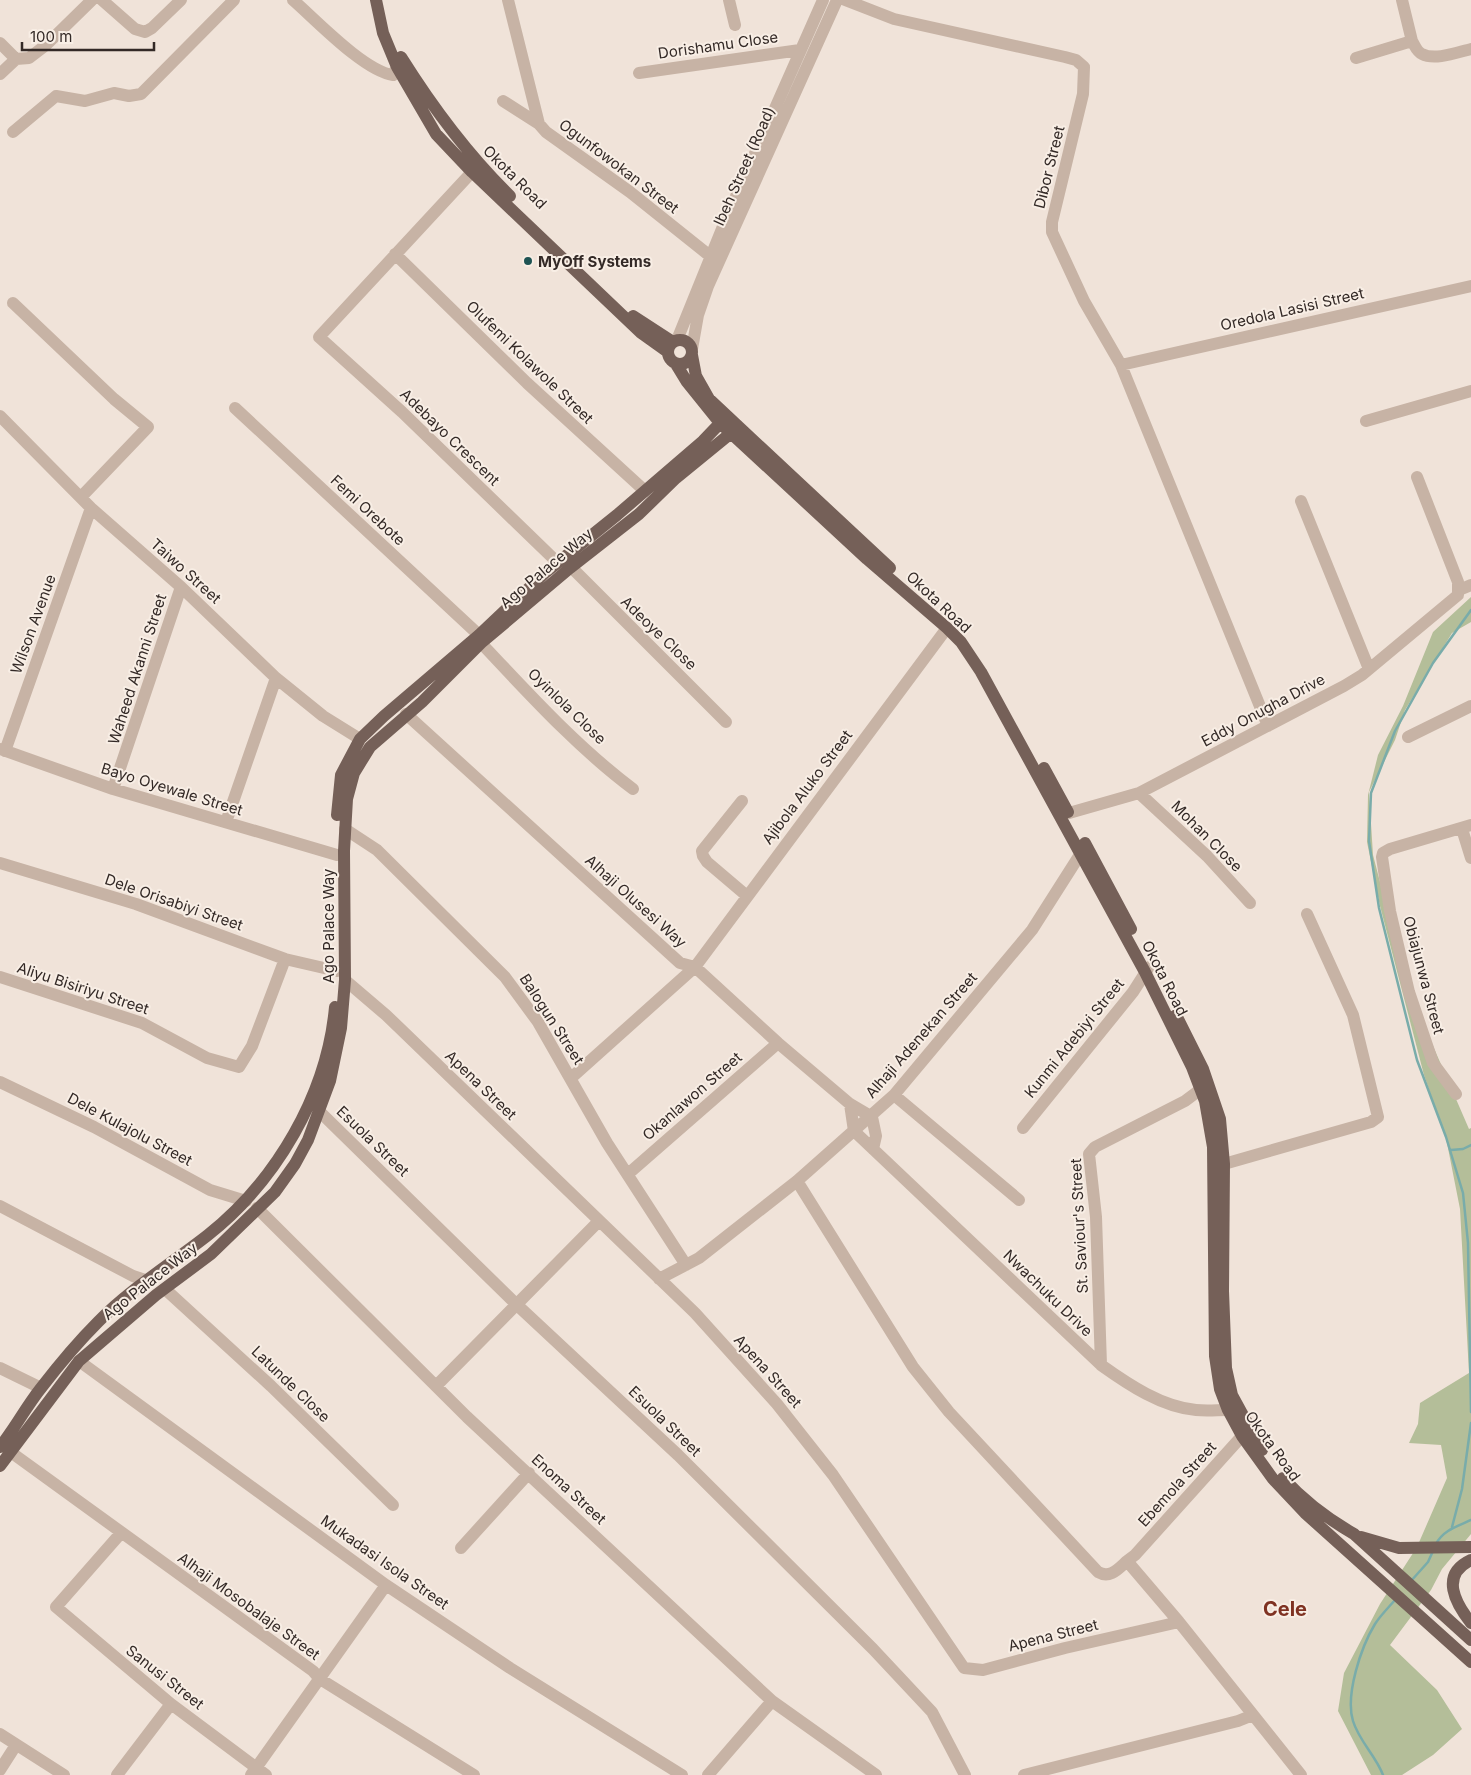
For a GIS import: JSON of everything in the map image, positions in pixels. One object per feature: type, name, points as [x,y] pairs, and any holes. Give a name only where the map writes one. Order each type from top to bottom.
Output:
[{"type":"main road","name":"Okota Road","points":[[376,0],[383,33],[398,68],[436,134],[472,172],[640,332],[672,345]]},
{"type":"main road","name":"Okota Road","points":[[376,0],[399,54],[440,118],[481,167],[632,316],[672,345]]},
{"type":"main road","points":[[688,343],[692,352],[685,363],[676,364],[670,359],[672,345],[688,343]]},
{"type":"main road","name":"Okota Road","points":[[692,352],[702,387],[723,420]]},
{"type":"main road","name":"Okota Road","points":[[676,364],[687,382],[723,420],[959,633],[992,679],[1111,889],[1201,1089],[1211,1126],[1219,1224],[1226,1368],[1232,1395],[1261,1449],[1308,1509],[1354,1534],[1471,1640]]},
{"type":"main road","name":"Ago Palace Way","points":[[0,1466],[6,1450],[41,1388],[98,1321],[209,1234],[246,1201],[285,1149],[312,1099],[331,1033],[341,975],[337,855],[341,775],[360,739],[480,639],[723,420]]},
{"type":"main road","name":"Okota Road","points":[[734,430],[867,559],[947,628],[960,642],[981,672],[1147,970],[1192,1046],[1210,1085],[1220,1119],[1224,1164],[1219,1224],[1215,1356],[1220,1389],[1228,1410],[1242,1436],[1273,1478],[1308,1509],[1379,1580],[1471,1662]]},
{"type":"main road","name":"Ago Palace Way","points":[[563,563],[639,514],[676,478],[734,430]]},
{"type":"main road","name":"Ago Palace Way","points":[[6,1450],[79,1360],[165,1289],[211,1254],[274,1192],[295,1164],[311,1133],[330,1081],[340,1037],[347,799],[358,767],[370,747],[432,692],[480,639]]},
{"type":"main road","points":[[110,1311],[118,1327]]},
{"type":"main road","points":[[98,1321],[106,1337]]},
{"type":"main road","points":[[1354,1534],[1387,1546],[1410,1549],[1471,1547]]},
{"type":"main road","points":[[1471,1560],[1464,1564],[1456,1573],[1454,1594],[1456,1604],[1471,1623]]},
{"type":"street","points":[[0,74],[16,59],[29,58],[37,53],[92,0]]},
{"type":"street","points":[[102,0],[134,29],[145,32],[152,28],[181,0]]},
{"type":"street","points":[[13,132],[56,96],[85,101],[114,93],[129,96],[141,94],[234,0]]},
{"type":"street","points":[[293,0],[359,58],[380,72],[393,75],[398,68]]},
{"type":"street","name":"Ogunfowokan Street","points":[[508,0],[539,124],[546,132],[716,256]]},
{"type":"street","points":[[729,0],[735,25]]},
{"type":"street","name":"Ibeh Street (Road)","points":[[692,352],[698,314],[716,256],[800,50],[824,0]]},
{"type":"street","name":"Ibeh Street (Road)","points":[[672,345],[838,0]]},
{"type":"street","name":"Dibor Street","points":[[845,0],[894,20],[1065,57],[1076,60],[1084,67],[1084,94],[1054,214],[1052,232],[1084,300],[1121,365],[1268,726]]},
{"type":"street","points":[[1402,0],[1412,41],[1418,51],[1428,56],[1471,49]]},
{"type":"street","points":[[1356,58],[1412,41]]},
{"type":"street","points":[[0,43],[16,59]]},
{"type":"street","name":"Dorishamu Close","points":[[639,73],[800,50]]},
{"type":"street","points":[[503,101],[539,124]]},
{"type":"street","points":[[394,254],[472,172]]},
{"type":"street","name":"Adebayo Crescent","points":[[394,254],[319,337],[563,563]]},
{"type":"street","name":"Olufemi Kolawole Street","points":[[394,254],[527,383],[645,491]]},
{"type":"street","name":"Oredola Lasisi Street","points":[[1121,365],[1393,302],[1471,286]]},
{"type":"street","points":[[13,303],[114,399],[148,427],[82,496]]},
{"type":"street","points":[[1366,421],[1471,391]]},
{"type":"street","name":"Femi Orebote","points":[[235,408],[480,639]]},
{"type":"street","name":"Taiwo Street","points":[[1,422],[82,496],[91,508],[181,587],[276,678],[323,716],[360,739]]},
{"type":"street","points":[[1417,477],[1461,591]]},
{"type":"street","points":[[1302,501],[1369,668]]},
{"type":"street","name":"Wilson Avenue","points":[[2,750],[91,508]]},
{"type":"street","name":"Adeoye Close","points":[[563,563],[726,722]]},
{"type":"street","name":"Waheed Akanni Street","points":[[113,789],[181,587]]},
{"type":"street","name":"Eddy Onugha Drive","points":[[1069,813],[1139,793],[1350,682],[1461,591]]},
{"type":"street","name":"Ajibola Aluko Street","points":[[571,1078],[695,967],[947,628]]},
{"type":"street","name":"Oyinlola Close","points":[[480,639],[527,692],[615,776],[633,789]]},
{"type":"street","points":[[226,822],[276,678]]},
{"type":"street","points":[[1408,737],[1471,706]]},
{"type":"street","name":"Alhaji Olusesi Way","points":[[406,714],[680,963],[695,967],[778,1043],[850,1104],[872,1117]]},
{"type":"street","name":"Bayo Oyewale Street","points":[[2,750],[113,789],[337,855]]},
{"type":"street","name":"Mohan Close","points":[[1139,793],[1207,856],[1250,903]]},
{"type":"street","points":[[742,801],[702,851],[707,862],[746,896]]},
{"type":"street","points":[[1466,827],[1471,858]]},
{"type":"street","name":"Obiajunwa Street","points":[[1456,1094],[1433,1063],[1409,992],[1390,911],[1382,857],[1390,849],[1466,827]]},
{"type":"street","name":"Balogun Street","points":[[345,829],[377,850],[505,977],[538,1022],[607,1143],[686,1265]]},
{"type":"street","name":"Alhaji Adenekan Street","points":[[659,1279],[686,1265],[797,1182],[872,1117],[894,1095],[1032,930],[1081,853]]},
{"type":"street","name":"Dele Orisabiyi Street","points":[[0,863],[136,904],[285,959],[341,975]]},
{"type":"street","points":[[1224,1164],[1371,1122],[1378,1117],[1353,1015],[1308,914]]},
{"type":"street","name":"Aliyu Bisiriyu Street","points":[[0,978],[142,1023],[208,1058],[239,1067],[252,1046],[285,959]]},
{"type":"street","name":"Kunmi Adebiyi Street","points":[[1023,1128],[1127,999],[1147,970]]},
{"type":"street","name":"Apena Street","points":[[341,975],[386,1016],[695,1314],[777,1404],[827,1467],[964,1668],[983,1670],[1066,1648],[1179,1622]]},
{"type":"street","name":"Okanlawon Street","points":[[628,1174],[778,1043]]},
{"type":"street","name":"Dele Kulajolu Street","points":[[0,1082],[94,1127],[210,1190],[246,1201]]},
{"type":"street","name":"St. Saviour's Street","points":[[1101,1365],[1096,1217],[1089,1154],[1095,1147],[1185,1101],[1201,1089]]},
{"type":"street","points":[[894,1095],[1019,1200]]},
{"type":"street","points":[[850,1104],[854,1131]]},
{"type":"street","name":"Esuola Street","points":[[319,1111],[516,1304],[678,1456],[873,1649],[932,1712],[965,1775]]},
{"type":"street","points":[[872,1117],[876,1136],[873,1148]]},
{"type":"street","name":"Nwachuku Drive","points":[[854,1131],[1101,1365],[1138,1390],[1180,1408],[1228,1410]]},
{"type":"street","name":"Ebemola Street","points":[[797,1182],[913,1367],[949,1412],[1098,1572],[1107,1575],[1112,1573],[1131,1558],[1242,1436]]},
{"type":"street","points":[[0,1206],[133,1276],[148,1281]]},
{"type":"street","name":"Enoma Street","points":[[258,1208],[437,1385],[772,1701],[876,1775]]},
{"type":"street","points":[[437,1385],[599,1221]]},
{"type":"street","name":"Latunde Close","points":[[165,1289],[271,1386],[394,1505]]},
{"type":"street","name":"Mukadasi Isola Street","points":[[79,1360],[386,1585],[510,1668],[682,1775]]},
{"type":"street","points":[[0,1368],[41,1388]]},
{"type":"street","name":"Alhaji Mosobalaje Street","points":[[6,1450],[313,1672],[320,1679],[474,1775]]},
{"type":"street","points":[[461,1548],[529,1473]]},
{"type":"street","name":"Sanusi Street","points":[[121,1533],[56,1607],[99,1646],[258,1773]]},
{"type":"street","points":[[1131,1558],[1179,1622],[1301,1775]]},
{"type":"street","points":[[258,1773],[320,1679],[386,1585]]},
{"type":"street","points":[[708,1775],[772,1701]]},
{"type":"street","points":[[117,1775],[171,1704]]},
{"type":"street","points":[[1024,1775],[1238,1721],[1254,1715]]},
{"type":"street","points":[[0,1734],[64,1775]]},
{"type":"street","points":[[0,1770],[16,1745]]},
{"type":"green space","points":[[1471,597],[1471,622],[1452,633],[1405,710],[1395,740],[1369,792],[1373,855],[1407,986],[1469,1129],[1471,1128],[1471,1534],[1442,1569],[1431,1590],[1390,1645],[1437,1690],[1462,1729],[1433,1755],[1402,1775],[1371,1775],[1338,1711],[1344,1673],[1380,1604],[1417,1547],[1447,1478],[1441,1445],[1409,1443],[1418,1424],[1420,1403],[1469,1373],[1460,1209],[1446,1138],[1424,1075],[1380,906],[1367,842],[1368,795],[1378,755],[1403,706],[1433,632]]},
{"type":"waterway","points":[[1471,610],[1433,663],[1395,731],[1371,793],[1369,841],[1379,908],[1417,1060],[1446,1137],[1463,1193],[1468,1243],[1471,1412]]},
{"type":"waterway","points":[[1451,1150],[1463,1149],[1471,1145]]},
{"type":"waterway","points":[[1452,1527],[1462,1489],[1471,1423]]},
{"type":"waterway","points":[[1436,1544],[1447,1532],[1471,1520]]},
{"type":"waterway","points":[[1411,1581],[1428,1562],[1433,1551]]},
{"type":"waterway","points":[[1383,1775],[1353,1721],[1351,1698],[1356,1671],[1365,1645],[1377,1621],[1395,1600]]},
{"type":"place","name":"MyOff Systems","points":[[528,261]]},
{"type":"district","name":"Cele","points":[[1285,1609]]}]
